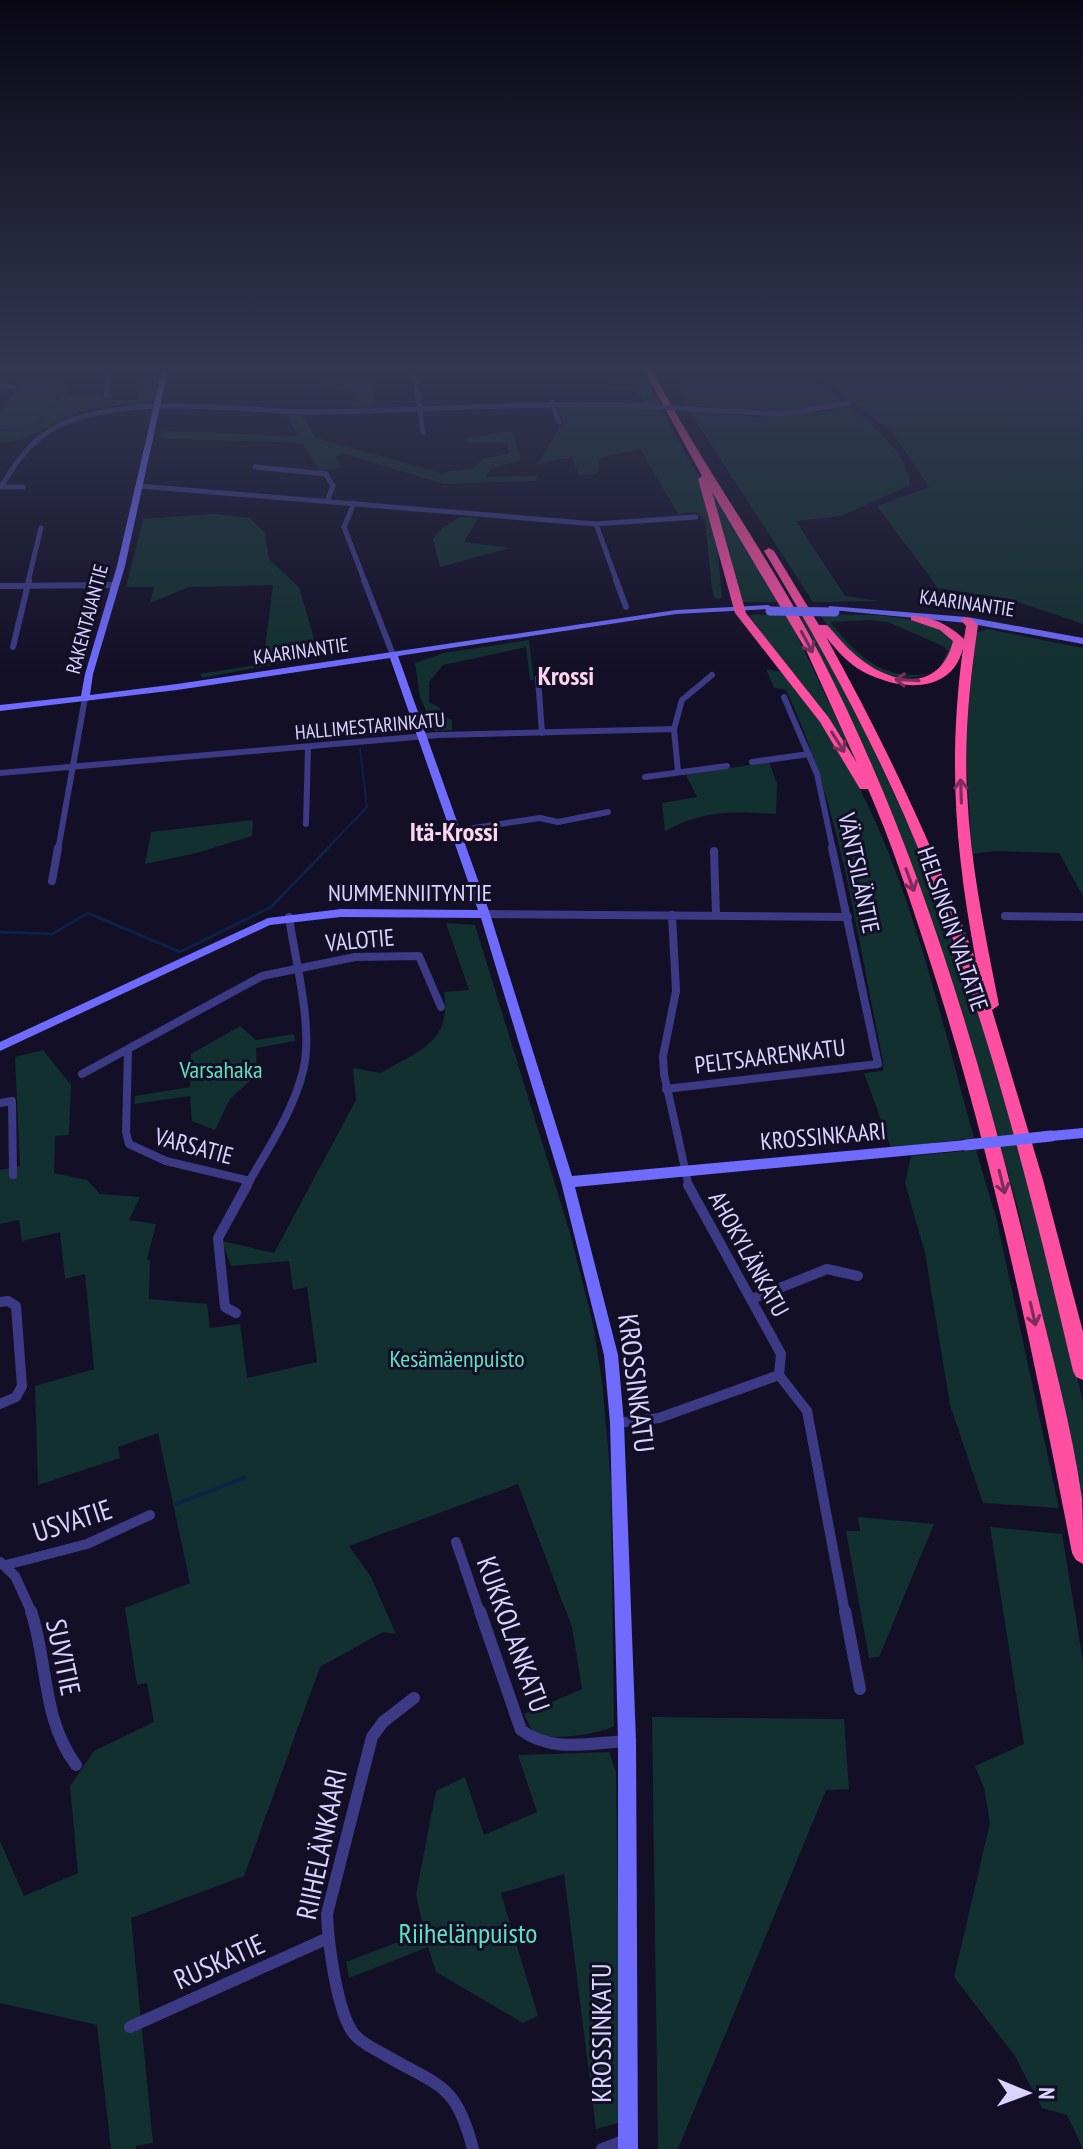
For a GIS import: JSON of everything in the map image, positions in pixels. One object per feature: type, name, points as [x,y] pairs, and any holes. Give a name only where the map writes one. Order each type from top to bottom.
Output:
[{"type":"highway","points":[[702,470],[713,504],[731,589],[740,610],[825,721],[894,837]]},
{"type":"highway","name":"HELSINGIN VALTATIE","points":[[706,470],[806,639],[851,731],[894,837],[965,1044],[998,1165],[1083,1553]]},
{"type":"highway","points":[[718,470],[724,480]]},
{"type":"highway","name":"HELSINGIN VALTATIE","points":[[765,546],[798,598],[870,729],[915,827],[957,933],[1001,1061],[1051,1237],[1083,1371]]},
{"type":"highway","points":[[719,609],[727,602],[731,589]]},
{"type":"highway","points":[[798,598],[846,653],[864,668],[893,680],[917,681],[942,676],[954,664],[959,640],[967,623]]},
{"type":"highway","points":[[915,618],[944,628],[959,640]]},
{"type":"highway","points":[[967,623],[960,726],[961,805],[973,915],[1001,1061]]},
{"type":"street","name":"RAKENTAJANTIE","points":[[52,881],[85,698],[143,470]]},
{"type":"street","points":[[288,470],[326,474],[333,486],[327,501]]},
{"type":"street","points":[[139,486],[596,524],[696,517]]},
{"type":"street","points":[[0,487],[23,487]]},
{"type":"street","points":[[354,503],[344,527],[393,655]]},
{"type":"street","points":[[596,524],[626,607]]},
{"type":"street","points":[[13,647],[41,528]]},
{"type":"street","points":[[0,586],[115,585]]},
{"type":"street","name":"KAARINANTIE","points":[[0,708],[607,623],[719,609],[740,610]]},
{"type":"street","name":"KAARINANTIE","points":[[607,623],[740,610],[834,610],[967,623],[1083,644]]},
{"type":"street","name":"KAARINANTIE","points":[[834,610],[967,623]]},
{"type":"street","name":"KROSSINKATU","points":[[393,655],[485,914],[567,1182],[611,1355],[617,1423],[627,1741],[628,2144]]},
{"type":"street","points":[[678,772],[674,729],[682,700],[712,675]]},
{"type":"street","points":[[538,678],[542,733]]},
{"type":"street","name":"VÄNTSILÄNTIE","points":[[784,697],[817,774],[878,1064]]},
{"type":"street","name":"HALLIMESTARINKATU","points":[[0,773],[421,738],[674,729]]},
{"type":"street","points":[[306,824],[308,748]]},
{"type":"street","points":[[752,762],[809,754]]},
{"type":"street","points":[[645,777],[727,766]]},
{"type":"street","points":[[454,831],[540,818],[553,822],[608,812]]},
{"type":"street","points":[[714,851],[716,915]]},
{"type":"street","name":"NUMMENNIITYNTIE","points":[[0,1047],[245,930],[289,917],[341,913],[848,917]]},
{"type":"street","name":"AHOKYLÄNKATU","points":[[672,915],[676,991],[663,1056],[666,1089],[695,1202],[781,1354],[779,1375],[798,1395],[812,1425],[860,1689]]},
{"type":"street","points":[[1005,916],[1083,917]]},
{"type":"street","points":[[236,1313],[225,1307],[217,1244],[223,1225],[291,1106],[304,1069],[306,1037],[289,917]]},
{"type":"street","name":"VALOTIE","points":[[297,968],[364,956],[419,956],[441,1007]]},
{"type":"street","points":[[82,1074],[256,979],[297,968]]},
{"type":"street","name":"VARSATIE","points":[[128,1050],[126,1132],[129,1144],[166,1161],[250,1181]]},
{"type":"street","name":"PELTSAARENKATU","points":[[666,1089],[878,1064]]},
{"type":"street","points":[[0,1103],[12,1101],[13,1175]]},
{"type":"street","name":"KROSSINKAARI","points":[[567,1182],[1083,1133]]},
{"type":"street","points":[[752,1299],[827,1269],[858,1276]]},
{"type":"street","points":[[0,1302],[8,1301],[16,1306],[22,1386],[16,1397],[0,1404]]},
{"type":"street","points":[[617,1423],[659,1418],[779,1375]]},
{"type":"street","name":"USVATIE","points":[[3,1563],[97,1541],[150,1515]]},
{"type":"street","name":"KUKKOLANKATU","points":[[456,1542],[521,1730],[529,1738],[552,1745],[627,1741]]},
{"type":"street","name":"SUVITIE","points":[[3,1563],[17,1583],[37,1632],[55,1729],[76,1765]]},
{"type":"street","name":"RIIHELÄNKAARI","points":[[414,1698],[383,1722],[372,1737],[330,1901],[328,1938],[353,2033],[367,2045],[452,2094],[464,2114],[473,2149]]},
{"type":"street","name":"RUSKATIE","points":[[130,2027],[328,1938]]},
{"type":"street","points":[[602,2149],[628,2144]]},
{"type":"green space","points":[[399,470],[441,473],[490,470],[486,477],[538,476],[535,481],[444,484]]},
{"type":"green space","points":[[577,470],[598,470],[597,474],[579,475]]},
{"type":"green space","points":[[652,470],[695,470],[702,483],[716,532],[722,598],[715,599],[712,589],[705,521],[697,512],[678,514]]},
{"type":"green space","points":[[728,470],[907,470],[910,485],[841,516],[796,521],[845,596],[880,601],[813,602]]},
{"type":"green space","points":[[918,470],[1083,470],[1083,624],[1009,599],[938,588],[877,506],[929,487]]},
{"type":"green space","points":[[709,484],[780,602],[739,602]]},
{"type":"green space","points":[[214,514],[250,518],[265,533],[269,559],[299,587],[319,656],[202,678],[200,674],[263,664],[273,585],[189,587],[150,603],[154,587],[126,587],[143,519]]},
{"type":"green space","points":[[460,517],[478,518],[464,542],[510,548],[440,567],[433,539],[442,528]]},
{"type":"green space","points":[[787,614],[858,764],[749,615]]},
{"type":"green space","points":[[799,615],[804,615],[864,729],[922,855],[985,1033],[1050,1259],[1083,1402],[1083,1505],[1019,1212],[956,993],[932,923],[832,680]]},
{"type":"green space","points":[[820,615],[908,619],[940,630],[954,639],[946,668],[938,671],[948,651],[943,646],[888,622],[830,622],[852,647],[876,665],[903,674],[931,673],[906,678],[873,670],[846,648]]},
{"type":"green space","points":[[987,629],[1083,648],[1083,896],[1059,853],[995,851],[972,854],[965,740],[976,633]]},
{"type":"green space","points":[[529,640],[534,680],[530,680],[526,647],[443,665],[429,682],[429,702],[440,708],[440,715],[452,720],[452,730],[435,731],[420,697],[415,663],[444,653]]},
{"type":"green space","points":[[766,669],[784,673],[798,687],[847,765],[872,815],[913,920],[974,1138],[891,1148],[864,1073],[883,1071],[883,1061],[834,826],[821,779],[786,690],[774,688]]},
{"type":"green space","points":[[769,762],[777,784],[776,814],[719,814],[693,819],[665,831],[662,803],[697,797],[686,775]]},
{"type":"green space","points":[[253,820],[252,836],[197,853],[145,864],[151,832]]},
{"type":"green space","name":"Kesämäenpuisto","points":[[446,923],[475,925],[570,1233],[593,1324],[602,1381],[611,1482],[614,1726],[560,1737],[539,1735],[533,1731],[524,1714],[582,1689],[572,1627],[518,1484],[349,1546],[371,1577],[396,1634],[383,1632],[320,1667],[244,1876],[131,1918],[153,2143],[136,2146],[136,2149],[111,2149],[97,2025],[0,2003],[0,1841],[24,1896],[78,1873],[70,1786],[94,1751],[154,1722],[147,1683],[137,1685],[125,1608],[190,1583],[158,1433],[118,1447],[120,1458],[38,1485],[35,1386],[94,1369],[85,1274],[65,1279],[60,1232],[22,1241],[19,1220],[0,1224],[0,1170],[20,1166],[15,1057],[43,1050],[71,1085],[69,1135],[55,1136],[54,1173],[87,1180],[100,1194],[140,1197],[129,1220],[156,1224],[147,1259],[150,1260],[149,1299],[207,1304],[210,1328],[240,1324],[247,1378],[317,1362],[307,1287],[293,1290],[289,1261],[231,1266],[222,1241],[274,1253],[356,1100],[353,1068],[381,1073],[420,1051],[438,1034],[443,1023],[444,992],[469,990]]},
{"type":"green space","name":"Varsahaka","points":[[240,1026],[256,1040],[294,1034],[295,1041],[256,1048],[257,1074],[230,1099],[215,1130],[192,1121],[190,1096],[134,1104],[135,1096],[190,1087],[191,1054]]},
{"type":"green space","points":[[976,1150],[997,1221],[1059,1508],[983,1503],[950,1405],[925,1253],[905,1183],[911,1156]]},
{"type":"green space","points":[[858,1517],[934,1524],[879,1657],[869,1658],[846,1531],[860,1531]]},
{"type":"green space","points":[[990,1527],[1062,1534],[1083,1661],[1083,2149],[1067,2115],[1042,2108],[1015,2056],[954,1977],[990,1823],[984,1788],[975,1766],[1024,1744]]},
{"type":"green space","points":[[652,1717],[844,1719],[849,1789],[826,1790],[678,2149],[658,2149]]},
{"type":"green space","name":"Riihelänpuisto","points":[[609,1752],[616,1772],[621,2122],[596,2129],[564,1874],[501,1893],[538,2016],[523,2023],[436,1972],[428,1947],[349,1978],[346,1962],[424,1932],[416,1894],[436,1791],[465,1777],[484,1835],[537,1812],[518,1755]]},
{"type":"waterway","points":[[326,850],[367,807],[360,748]]},
{"type":"waterway","points":[[0,932],[52,934],[88,913],[180,952],[271,907],[328,848]]},
{"type":"waterway","points":[[176,1504],[244,1478]]},
{"type":"district","name":"Krossi","points":[[566,675]]},
{"type":"district","name":"Itä-Krossi","points":[[454,831]]}]
